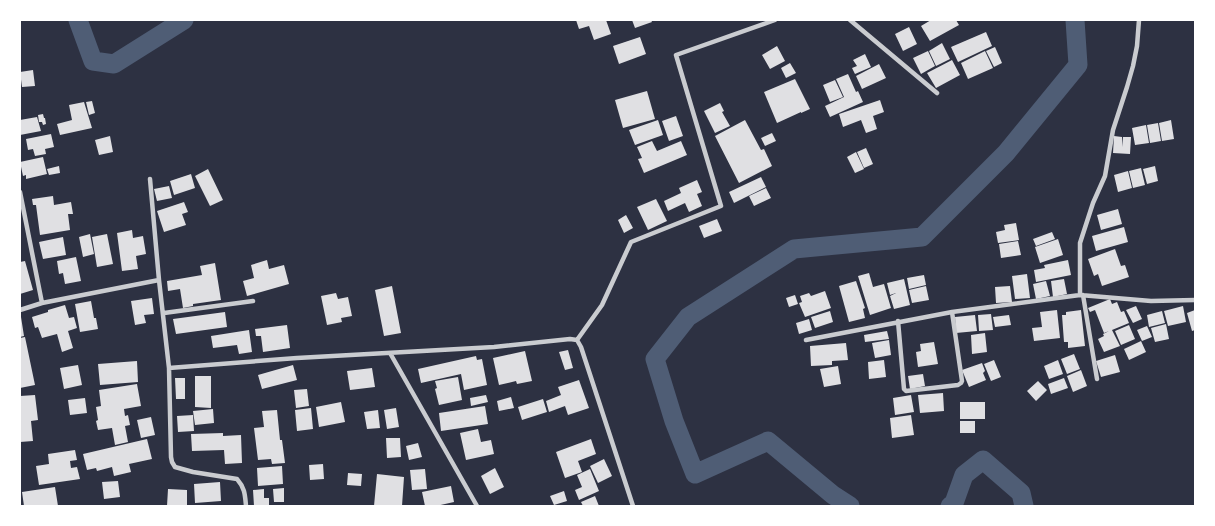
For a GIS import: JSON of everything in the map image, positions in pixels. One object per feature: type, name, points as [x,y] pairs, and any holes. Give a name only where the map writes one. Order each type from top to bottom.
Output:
[{"type":"street","points":[[577,340],[602,305],[631,242],[721,206],[676,55],[775,20]]},
{"type":"street","points":[[850,20],[937,92]]},
{"type":"street","points":[[1097,379],[1082,295],[1080,243],[1092,203],[1105,176],[1113,130],[1133,66],[1139,20]]},
{"type":"street","points":[[150,179],[169,368],[172,462],[176,466],[193,472],[237,479],[245,491],[246,506]]},
{"type":"street","points":[[20,192],[42,303]]},
{"type":"street","points":[[20,310],[42,303],[159,280]]},
{"type":"street","points":[[806,340],[952,312],[1082,295],[1150,301],[1195,300]]},
{"type":"street","points":[[164,313],[253,300]]},
{"type":"street","points":[[898,322],[904,389],[906,391],[958,386],[962,381],[952,312]]},
{"type":"street","points":[[169,368],[577,340]]},
{"type":"street","points":[[577,340],[581,347],[633,506]]},
{"type":"street","points":[[390,353],[477,506]]},
{"type":"building","points":[[576,20],[606,20],[611,34],[594,40],[589,26],[579,29]]},
{"type":"building","points":[[632,20],[651,20],[652,22],[635,28]]},
{"type":"building","points":[[931,20],[956,20],[959,25],[930,41],[921,26]]},
{"type":"building","points":[[909,27],[917,44],[903,51],[895,34]]},
{"type":"building","points":[[986,32],[992,46],[958,62],[951,47]]},
{"type":"building","points":[[640,37],[646,54],[619,64],[613,46]]},
{"type":"building","points":[[942,43],[950,59],[936,66],[929,51]]},
{"type":"building","points":[[777,46],[785,61],[770,69],[762,55]]},
{"type":"building","points":[[995,47],[1002,63],[994,67],[986,51]]},
{"type":"building","points":[[928,51],[935,66],[921,74],[913,58]]},
{"type":"building","points":[[985,51],[993,68],[968,79],[961,63]]},
{"type":"building","points":[[865,54],[871,67],[855,74],[852,68],[857,66],[853,60]]},
{"type":"building","points":[[952,60],[960,75],[936,88],[927,73]]},
{"type":"building","points":[[790,63],[796,73],[786,78],[781,68]]},
{"type":"building","points":[[879,64],[886,78],[862,89],[856,76]]},
{"type":"building","points":[[33,70],[35,86],[22,87],[20,72]]},
{"type":"building","points":[[848,74],[863,102],[830,117],[825,106],[844,97],[836,79]]},
{"type":"building","points":[[795,79],[810,109],[777,123],[764,92]]},
{"type":"building","points":[[835,80],[843,97],[830,102],[823,85]]},
{"type":"building","points":[[647,91],[655,119],[623,128],[615,100]]},
{"type":"building","points":[[880,100],[884,112],[873,116],[877,129],[866,133],[861,120],[843,127],[839,114]]},
{"type":"building","points":[[92,101],[95,113],[89,115],[86,102]]},
{"type":"building","points":[[84,102],[92,128],[60,135],[57,124],[72,120],[69,105]]},
{"type":"building","points":[[720,103],[724,111],[722,112],[730,126],[715,133],[704,111]]},
{"type":"building","points":[[43,114],[46,124],[43,125],[42,122],[39,122],[38,115]]},
{"type":"building","points":[[676,116],[683,136],[669,141],[662,121]]},
{"type":"building","points":[[37,117],[41,131],[20,135],[20,120]]},
{"type":"building","points":[[658,120],[663,135],[635,145],[629,130]]},
{"type":"building","points":[[745,120],[761,150],[764,149],[772,166],[739,183],[715,136]]},
{"type":"building","points":[[1171,120],[1174,139],[1162,141],[1159,123]]},
{"type":"building","points":[[1158,123],[1161,141],[1150,143],[1147,125]]},
{"type":"building","points":[[1146,125],[1149,143],[1135,145],[1132,128]]},
{"type":"building","points":[[772,133],[776,141],[765,146],[761,138]]},
{"type":"building","points":[[51,134],[54,147],[45,149],[46,154],[35,156],[33,149],[28,150],[26,139]]},
{"type":"building","points":[[110,136],[113,152],[99,155],[95,140]]},
{"type":"building","points":[[1114,136],[1122,137],[1123,147],[1123,137],[1131,137],[1130,154],[1113,153]]},
{"type":"building","points":[[652,141],[657,151],[681,141],[687,155],[644,173],[638,159],[642,158],[637,147]]},
{"type":"building","points":[[866,148],[873,164],[864,168],[857,152]]},
{"type":"building","points":[[856,152],[864,169],[855,173],[847,157]]},
{"type":"building","points":[[43,157],[47,174],[26,179],[26,175],[23,176],[20,162]]},
{"type":"building","points":[[59,166],[60,173],[49,175],[47,169]]},
{"type":"building","points":[[1155,166],[1158,181],[1147,184],[1143,169]]},
{"type":"building","points":[[1141,168],[1145,185],[1133,188],[1129,171]]},
{"type":"building","points":[[208,169],[223,200],[210,206],[195,176]]},
{"type":"building","points":[[1128,171],[1132,188],[1118,192],[1114,175]]},
{"type":"building","points":[[191,174],[195,188],[174,195],[170,181]]},
{"type":"building","points":[[761,177],[766,187],[734,203],[729,192]]},
{"type":"building","points":[[697,180],[702,192],[697,194],[702,206],[689,212],[685,203],[668,211],[664,201],[681,193],[679,188]]},
{"type":"building","points":[[169,186],[172,198],[157,201],[154,189]]},
{"type":"building","points":[[766,188],[771,198],[754,206],[749,196]]},
{"type":"building","points":[[53,196],[54,205],[71,202],[73,214],[68,214],[70,230],[40,235],[36,205],[33,205],[32,199]]},
{"type":"building","points":[[656,199],[667,221],[648,230],[637,207]]},
{"type":"building","points":[[184,202],[188,212],[182,214],[186,225],[164,232],[157,211]]},
{"type":"building","points":[[1118,209],[1122,224],[1101,230],[1097,215]]},
{"type":"building","points":[[626,215],[633,228],[624,233],[618,220]]},
{"type":"building","points":[[717,219],[722,231],[704,238],[699,226]]},
{"type":"building","points":[[1016,223],[1019,240],[998,243],[996,232],[1005,230],[1004,225]]},
{"type":"building","points":[[1124,227],[1128,242],[1096,251],[1092,236]]},
{"type":"building","points":[[132,230],[133,238],[143,236],[146,254],[136,256],[138,269],[122,271],[117,233]]},
{"type":"building","points":[[1052,232],[1055,239],[1036,246],[1033,239]]},
{"type":"building","points":[[90,234],[94,254],[83,257],[79,237]]},
{"type":"building","points":[[107,234],[113,264],[97,267],[92,237]]},
{"type":"building","points":[[63,237],[66,255],[43,259],[39,242]]},
{"type":"building","points":[[1058,239],[1063,255],[1040,263],[1035,247]]},
{"type":"building","points":[[1018,241],[1021,255],[1001,258],[999,244]]},
{"type":"building","points":[[1115,249],[1121,266],[1125,265],[1129,277],[1102,286],[1098,274],[1094,276],[1088,259]]},
{"type":"building","points":[[76,257],[81,281],[65,284],[63,273],[59,274],[57,261]]},
{"type":"building","points":[[267,260],[269,269],[284,265],[289,284],[247,296],[243,281],[254,278],[251,265]]},
{"type":"building","points":[[1068,260],[1071,275],[1036,282],[1034,270],[1045,268],[1044,265]]},
{"type":"building","points":[[25,261],[33,290],[20,294],[20,262]]},
{"type":"building","points":[[215,263],[221,300],[193,304],[193,306],[183,308],[180,289],[168,291],[167,281],[202,275],[200,266]]},
{"type":"building","points":[[869,273],[873,287],[884,284],[891,308],[870,315],[858,276]]},
{"type":"building","points":[[1027,274],[1030,298],[1015,299],[1012,276]]},
{"type":"building","points":[[924,275],[926,285],[909,289],[907,278]]},
{"type":"building","points":[[904,279],[910,305],[894,309],[890,296],[896,293],[890,295],[887,283]]},
{"type":"building","points":[[1064,279],[1067,294],[1053,297],[1051,281]]},
{"type":"building","points":[[856,281],[865,308],[863,309],[865,318],[849,322],[839,286]]},
{"type":"building","points":[[1046,281],[1050,296],[1036,299],[1033,284]]},
{"type":"building","points":[[392,286],[401,333],[384,336],[375,290]]},
{"type":"building","points":[[926,286],[929,300],[912,303],[909,290]]},
{"type":"building","points":[[1010,286],[1012,302],[996,303],[995,287]]},
{"type":"building","points":[[825,291],[831,308],[805,317],[799,303],[802,302],[800,296],[809,293],[811,296]]},
{"type":"building","points":[[336,293],[338,299],[348,297],[352,316],[341,318],[342,322],[327,325],[321,296]]},
{"type":"building","points":[[795,295],[798,304],[789,307],[786,298]]},
{"type":"building","points":[[152,298],[154,314],[144,315],[146,323],[135,325],[131,301]]},
{"type":"building","points":[[1110,299],[1112,304],[1117,302],[1121,312],[1124,311],[1129,323],[1112,330],[1120,346],[1104,352],[1098,339],[1109,331],[1104,333],[1095,310],[1090,312],[1088,308]]},
{"type":"building","points":[[91,301],[98,329],[80,332],[75,304]]},
{"type":"building","points":[[65,305],[69,318],[74,317],[77,328],[68,331],[73,348],[62,352],[57,334],[42,338],[38,327],[35,328],[32,317]]},
{"type":"building","points":[[1136,306],[1142,319],[1133,323],[1126,310]]},
{"type":"building","points":[[1183,306],[1186,322],[1168,326],[1164,311]]},
{"type":"building","points":[[1057,310],[1060,338],[1034,341],[1032,328],[1042,327],[1040,312]]},
{"type":"building","points":[[1081,310],[1085,346],[1068,348],[1068,342],[1064,342],[1062,315],[1066,315],[1066,312]]},
{"type":"building","points":[[1195,310],[1195,330],[1192,331],[1187,313]]},
{"type":"building","points":[[830,311],[833,322],[815,328],[811,317]]},
{"type":"building","points":[[1162,311],[1165,323],[1149,327],[1147,315]]},
{"type":"building","points":[[225,312],[227,327],[176,334],[173,319]]},
{"type":"building","points":[[991,314],[993,330],[979,331],[978,315]]},
{"type":"building","points":[[975,315],[977,331],[956,333],[955,317]]},
{"type":"building","points":[[1009,315],[1011,325],[995,327],[993,317]]},
{"type":"building","points":[[20,318],[24,336],[20,337]]},
{"type":"building","points":[[809,319],[812,330],[799,334],[796,323]]},
{"type":"building","points":[[1166,324],[1169,339],[1155,342],[1151,328]]},
{"type":"building","points":[[287,325],[290,348],[263,352],[261,336],[256,336],[255,329]]},
{"type":"building","points":[[1129,325],[1135,339],[1121,345],[1115,331]]},
{"type":"building","points":[[1147,326],[1152,337],[1142,341],[1137,330]]},
{"type":"building","points":[[249,330],[252,352],[239,354],[237,345],[213,348],[211,336]]},
{"type":"building","points":[[887,331],[889,339],[865,342],[864,335]]},
{"type":"building","points":[[985,333],[987,352],[972,354],[971,335]]},
{"type":"building","points":[[25,337],[35,385],[20,388],[20,338]]},
{"type":"building","points":[[889,340],[891,355],[875,358],[872,343]]},
{"type":"building","points":[[1141,341],[1146,352],[1129,360],[1124,349]]},
{"type":"building","points":[[934,342],[938,364],[918,367],[916,352],[921,351],[920,344]]},
{"type":"building","points":[[846,343],[848,360],[832,361],[832,365],[811,366],[810,346]]},
{"type":"building","points":[[568,350],[573,368],[565,370],[559,352]]},
{"type":"building","points":[[525,351],[532,381],[517,384],[516,381],[499,385],[493,358]]},
{"type":"building","points":[[1074,354],[1080,369],[1067,374],[1061,359]]},
{"type":"building","points":[[1115,355],[1120,372],[1101,377],[1096,361]]},
{"type":"building","points":[[476,356],[477,360],[482,359],[487,385],[464,390],[461,374],[421,383],[418,369]]},
{"type":"building","points":[[884,360],[886,377],[869,379],[868,362]]},
{"type":"building","points":[[994,360],[1001,377],[991,381],[984,364]]},
{"type":"building","points":[[1058,360],[1063,374],[1049,379],[1044,366]]},
{"type":"building","points":[[137,361],[138,382],[100,385],[98,364]]},
{"type":"building","points":[[982,363],[986,380],[969,387],[962,370]]},
{"type":"building","points":[[78,365],[82,385],[64,389],[60,368]]},
{"type":"building","points":[[293,365],[297,380],[262,389],[258,375]]},
{"type":"building","points":[[838,366],[841,384],[824,387],[820,369]]},
{"type":"building","points":[[372,368],[375,387],[350,390],[347,371]]},
{"type":"building","points":[[1081,370],[1087,386],[1073,392],[1067,376]]},
{"type":"building","points":[[923,374],[925,386],[910,389],[908,376]]},
{"type":"building","points":[[195,376],[211,376],[211,408],[195,407]]},
{"type":"building","points":[[458,377],[462,400],[439,405],[435,381]]},
{"type":"building","points":[[175,378],[185,378],[185,399],[176,399]]},
{"type":"building","points":[[1064,378],[1068,388],[1051,394],[1048,384]]},
{"type":"building","points":[[579,380],[589,408],[568,415],[565,406],[549,412],[546,401],[561,395],[558,387]]},
{"type":"building","points":[[1038,381],[1047,390],[1036,401],[1027,391]]},
{"type":"building","points":[[137,384],[141,406],[124,409],[125,416],[128,415],[130,425],[125,426],[128,442],[115,445],[112,428],[98,430],[96,407],[101,406],[99,390]]},
{"type":"building","points":[[307,389],[309,406],[296,408],[294,390]]},
{"type":"building","points":[[943,393],[944,411],[920,413],[918,395]]},
{"type":"building","points":[[35,395],[38,420],[31,421],[33,441],[20,442],[20,396]]},
{"type":"building","points":[[486,395],[488,402],[471,406],[470,398]]},
{"type":"building","points":[[911,395],[914,412],[895,415],[893,398]]},
{"type":"building","points":[[511,397],[514,408],[499,411],[497,401]]},
{"type":"building","points":[[85,398],[87,413],[70,415],[68,400]]},
{"type":"building","points":[[543,399],[547,412],[522,420],[518,407]]},
{"type":"building","points":[[341,402],[345,422],[319,427],[316,407]]},
{"type":"building","points":[[960,402],[985,402],[985,419],[960,419]]},
{"type":"building","points":[[485,406],[488,424],[441,431],[439,413]]},
{"type":"building","points":[[311,408],[313,429],[297,431],[295,410]]},
{"type":"building","points":[[396,408],[399,427],[387,429],[384,410]]},
{"type":"building","points":[[213,409],[214,423],[195,425],[193,411]]},
{"type":"building","points":[[277,410],[280,440],[282,440],[285,463],[272,464],[271,459],[258,460],[254,428],[264,427],[262,411]]},
{"type":"building","points":[[378,410],[380,428],[367,429],[364,412]]},
{"type":"building","points":[[193,415],[194,431],[178,432],[177,416]]},
{"type":"building","points":[[911,415],[914,435],[892,438],[890,418]]},
{"type":"building","points":[[151,417],[155,435],[141,438],[137,420]]},
{"type":"building","points":[[960,421],[975,421],[975,433],[960,433]]},
{"type":"building","points":[[478,429],[481,442],[491,440],[494,454],[466,460],[460,433]]},
{"type":"building","points":[[223,433],[223,436],[241,435],[242,463],[225,464],[224,450],[192,451],[191,434]]},
{"type":"building","points":[[386,438],[400,438],[401,457],[387,458]]},
{"type":"building","points":[[147,439],[152,459],[129,464],[131,472],[114,476],[112,467],[97,471],[96,468],[87,470],[83,454]]},
{"type":"building","points":[[591,439],[596,454],[578,461],[582,472],[565,478],[556,452]]},
{"type":"building","points":[[418,443],[422,457],[409,460],[406,446]]},
{"type":"building","points":[[75,450],[77,460],[70,461],[71,468],[77,467],[80,479],[39,485],[36,466],[49,464],[48,454]]},
{"type":"building","points":[[604,459],[612,476],[598,483],[590,466]]},
{"type":"building","points":[[323,464],[324,479],[310,480],[309,465]]},
{"type":"building","points":[[282,466],[283,484],[258,486],[257,468]]},
{"type":"building","points":[[495,468],[504,487],[490,494],[481,476]]},
{"type":"building","points":[[425,469],[427,489],[412,490],[410,470]]},
{"type":"building","points":[[590,469],[599,491],[579,500],[575,490],[582,487],[577,475]]},
{"type":"building","points":[[348,473],[362,474],[361,486],[347,485]]},
{"type":"building","points":[[377,474],[404,477],[402,506],[374,506]]},
{"type":"building","points":[[118,481],[120,497],[104,499],[102,482]]},
{"type":"building","points":[[220,482],[221,501],[195,503],[194,484]]},
{"type":"building","points":[[451,486],[454,502],[436,506],[425,506],[422,492]]},
{"type":"building","points":[[55,487],[58,506],[24,506],[22,492]]},
{"type":"building","points":[[284,488],[284,502],[274,502],[273,489]]},
{"type":"building","points":[[168,489],[187,490],[187,506],[167,506]]},
{"type":"building","points":[[264,489],[264,498],[269,498],[269,506],[254,506],[253,490]]},
{"type":"building","points":[[564,491],[567,501],[554,505],[550,496]]},
{"type":"building","points":[[595,496],[599,506],[583,506],[581,502]]},
{"type":"waterway","points":[[78,20],[93,61],[114,64],[184,20]]},
{"type":"waterway","points":[[850,506],[833,495],[768,441],[695,474],[674,421],[655,359],[688,317],[794,249],[922,237],[1006,153],[1078,65],[1075,20]]},
{"type":"waterway","points":[[950,506],[954,503],[964,475],[983,460],[1021,493],[1024,506]]}]
